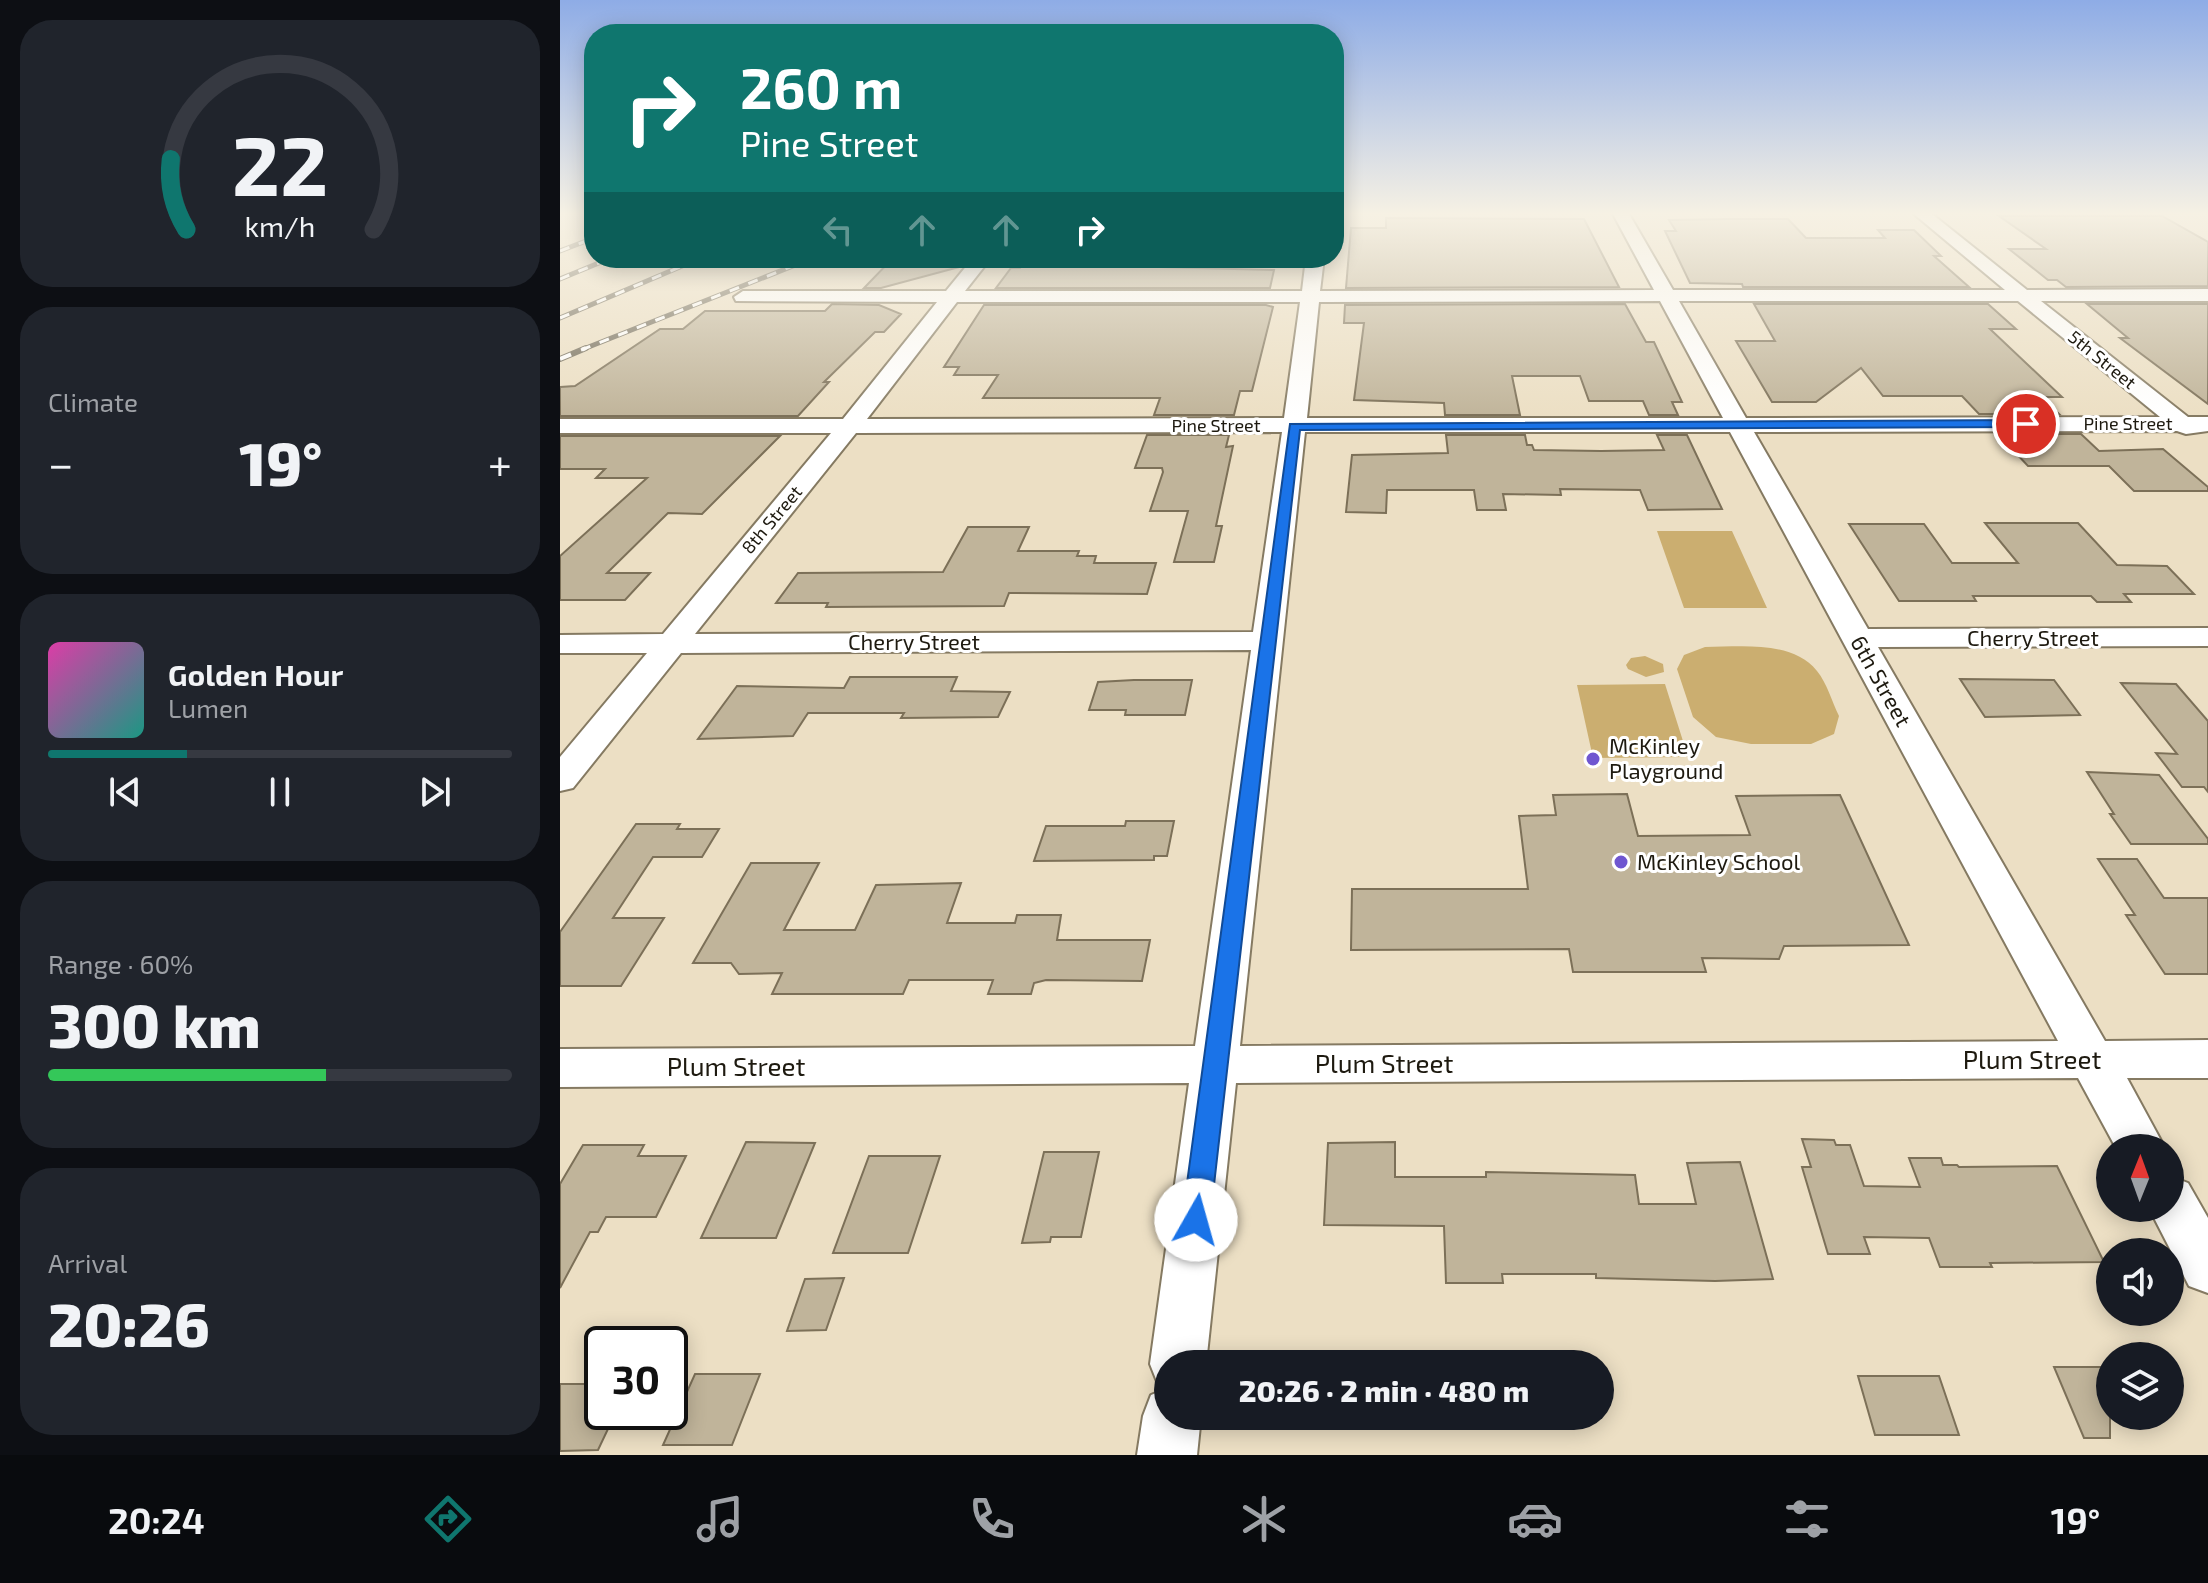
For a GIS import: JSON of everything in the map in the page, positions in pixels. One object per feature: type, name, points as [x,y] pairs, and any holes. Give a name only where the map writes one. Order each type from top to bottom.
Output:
[{"type":"street","name":"8th Street","points":[[560,780],[849,427],[962,282]]},
{"type":"street","points":[[1180,1350],[1312,282]]},
{"type":"street","name":"6th Street","points":[[1659,282],[2133,1134]]},
{"type":"street","name":"5th Street","points":[[2006,282],[2208,445]]},
{"type":"street","points":[[743,297],[2208,295]]},
{"type":"street","name":"Pine Street","points":[[560,426],[2208,424]]},
{"type":"street","name":"Cherry Street","points":[[1858,638],[2208,637]]},
{"type":"street","name":"Cherry Street","points":[[560,644],[1268,641]]},
{"type":"street","name":"Plum Street","points":[[560,1068],[2208,1059]]},
{"type":"street","points":[[2183,1222],[2208,1268]]},
{"type":"street","points":[[1167,1455],[1170,1430]]},
{"type":"shaded area","points":[[1657,531],[1732,531],[1767,608],[1684,608]]},
{"type":"shaded area","points":[[1705,647],[1765,647],[1794,654],[1806,661],[1821,676],[1839,716],[1834,734],[1811,744],[1751,744],[1716,737],[1693,717],[1677,669],[1684,655]]},
{"type":"shaded area","points":[[1645,656],[1663,664],[1664,672],[1646,677],[1628,669],[1626,665],[1631,658]]},
{"type":"shaded area","points":[[1665,684],[1688,757],[1593,758],[1577,685]]},
{"type":"building","points":[[870,282],[904,282],[881,288],[864,288]]},
{"type":"building","points":[[1001,282],[1271,282],[1270,288],[996,288]]},
{"type":"building","points":[[1347,282],[1616,282],[1619,287],[1346,288]]},
{"type":"building","points":[[1963,282],[1969,287],[1743,287],[1742,284],[1690,283]]},
{"type":"building","points":[[2059,282],[2208,282],[2208,286],[2066,287]]},
{"type":"building","points":[[832,304],[879,305],[901,314],[884,332],[875,332],[824,382],[829,382],[798,416],[560,416],[560,387],[575,386],[660,329],[683,329],[705,311],[825,311]]},
{"type":"building","points":[[1625,304],[1646,342],[1654,342],[1682,402],[1672,402],[1678,415],[1649,415],[1643,401],[1589,401],[1580,376],[1512,376],[1520,415],[1445,415],[1444,403],[1354,400],[1364,323],[1344,323],[1345,305]]},
{"type":"building","points":[[1754,304],[1988,304],[2016,329],[1990,329],[2062,397],[2041,397],[2059,414],[1979,414],[1962,396],[1883,396],[1861,368],[1816,402],[1772,402],[1736,341],[1775,341]]},
{"type":"building","points":[[2087,304],[2208,304],[2208,404],[2120,338],[2128,338]]},
{"type":"building","points":[[984,305],[1273,307],[1252,391],[1240,391],[1234,415],[1154,415],[1160,398],[983,398],[998,375],[954,375],[959,367],[944,367]]},
{"type":"building","points":[[1998,434],[2081,434],[2099,451],[2163,449],[2208,487],[2208,491],[2134,491],[2109,466],[2028,466]]},
{"type":"building","points":[[1147,435],[1229,435],[1226,447],[1233,446],[1216,526],[1222,526],[1214,562],[1174,562],[1188,511],[1150,511],[1163,472],[1162,468],[1135,468]]},
{"type":"building","points":[[1446,435],[1525,435],[1527,445],[1532,445],[1534,450],[1601,451],[1664,450],[1657,435],[1687,435],[1722,509],[1648,510],[1640,490],[1560,489],[1561,495],[1503,494],[1506,510],[1477,510],[1474,490],[1387,490],[1386,513],[1346,512],[1352,455],[1448,453]]},
{"type":"building","points":[[560,436],[780,436],[702,514],[668,513],[607,573],[650,573],[625,600],[560,600],[560,556],[647,478],[596,478],[605,469],[560,469]]},
{"type":"building","points":[[1985,523],[2078,523],[2117,565],[2167,566],[2194,594],[2124,594],[2131,602],[2097,602],[2091,596],[1973,596],[1976,601],[1899,601],[1849,524],[1924,524],[1952,563],[2018,563]]},
{"type":"building","points":[[968,527],[1029,527],[1018,551],[1079,551],[1077,556],[1096,556],[1094,563],[1156,563],[1147,594],[1009,593],[1004,606],[826,607],[828,603],[776,603],[798,573],[943,572]]},
{"type":"building","points":[[850,677],[957,677],[951,691],[1010,692],[998,717],[901,718],[904,713],[808,713],[793,736],[698,739],[737,686],[844,688]]},
{"type":"building","points":[[1960,679],[2054,680],[2080,715],[1985,717]]},
{"type":"building","points":[[1192,680],[1185,715],[1125,715],[1126,710],[1089,710],[1098,682]]},
{"type":"building","points":[[2121,683],[2176,684],[2208,721],[2208,792],[2204,787],[2182,787],[2156,753],[2177,754]]},
{"type":"building","points":[[2087,772],[2159,775],[2208,839],[2208,844],[2131,844]]},
{"type":"building","name":"McKinley School","points":[[1627,794],[1638,836],[1750,835],[1736,796],[1840,795],[1909,945],[1784,946],[1779,959],[1702,958],[1706,972],[1573,972],[1569,949],[1351,950],[1352,889],[1528,889],[1519,816],[1556,815],[1553,795]]},
{"type":"building","points":[[1126,821],[1174,821],[1167,856],[1154,856],[1154,860],[1034,861],[1046,826],[1125,826]]},
{"type":"building","points":[[636,824],[680,824],[677,829],[719,829],[702,857],[653,857],[613,918],[664,918],[621,986],[560,986],[560,932]]},
{"type":"building","points":[[2098,859],[2137,859],[2164,898],[2208,898],[2208,974],[2165,974],[2126,915],[2135,915]]},
{"type":"building","points":[[751,863],[819,863],[784,930],[855,930],[876,885],[961,883],[947,923],[1015,923],[1017,915],[1061,915],[1057,940],[1150,940],[1142,981],[1046,980],[1034,983],[1031,994],[988,994],[993,980],[909,980],[903,994],[772,994],[782,973],[739,974],[731,963],[693,963]]},
{"type":"building","points":[[1802,1139],[1834,1140],[1836,1145],[1850,1145],[1864,1186],[1920,1187],[1909,1158],[1941,1158],[1943,1165],[1959,1167],[2057,1166],[2096,1246],[2096,1262],[1990,1263],[1992,1267],[1940,1267],[1929,1238],[1864,1237],[1870,1254],[1828,1254],[1802,1167],[1811,1167]]},
{"type":"building","points":[[746,1142],[815,1143],[776,1238],[701,1238]]},
{"type":"building","points":[[1395,1142],[1395,1177],[1486,1177],[1486,1172],[1635,1175],[1639,1204],[1696,1204],[1687,1163],[1740,1162],[1773,1279],[1715,1281],[1596,1278],[1596,1274],[1502,1274],[1503,1283],[1446,1283],[1444,1226],[1324,1225],[1328,1143]]},
{"type":"building","points":[[583,1145],[644,1145],[638,1156],[686,1156],[656,1217],[606,1217],[598,1232],[590,1232],[560,1288],[560,1184]]},
{"type":"building","points":[[1044,1152],[1099,1152],[1081,1237],[1051,1237],[1050,1242],[1022,1243]]},
{"type":"building","points":[[869,1156],[940,1156],[908,1253],[833,1253]]},
{"type":"building","points":[[844,1278],[826,1330],[787,1331],[805,1279]]},
{"type":"building","points":[[2054,1367],[2096,1367],[2096,1430],[2110,1430],[2110,1438],[2084,1438]]},
{"type":"building","points":[[695,1374],[760,1374],[732,1445],[663,1445],[670,1430],[688,1430],[688,1390]]},
{"type":"building","points":[[1858,1376],[1939,1376],[1959,1435],[1875,1435]]},
{"type":"building","points":[[560,1384],[584,1384],[584,1430],[607,1430],[598,1450],[560,1451]]},
{"type":"railway","points":[[560,318],[645,282]]},
{"type":"railway","points":[[585,348],[753,282]]},
{"type":"railway","points":[[560,359],[585,348]]},
{"type":"railway","points":[[581,350],[585,348]]},
{"type":"place","name":"McKinley Playground","points":[[1593,759]]},
{"type":"place","name":"McKinley School","points":[[1621,862]]},
{"type":"route","points":[[1196,1220],[1294,426],[2026,424]]}]
